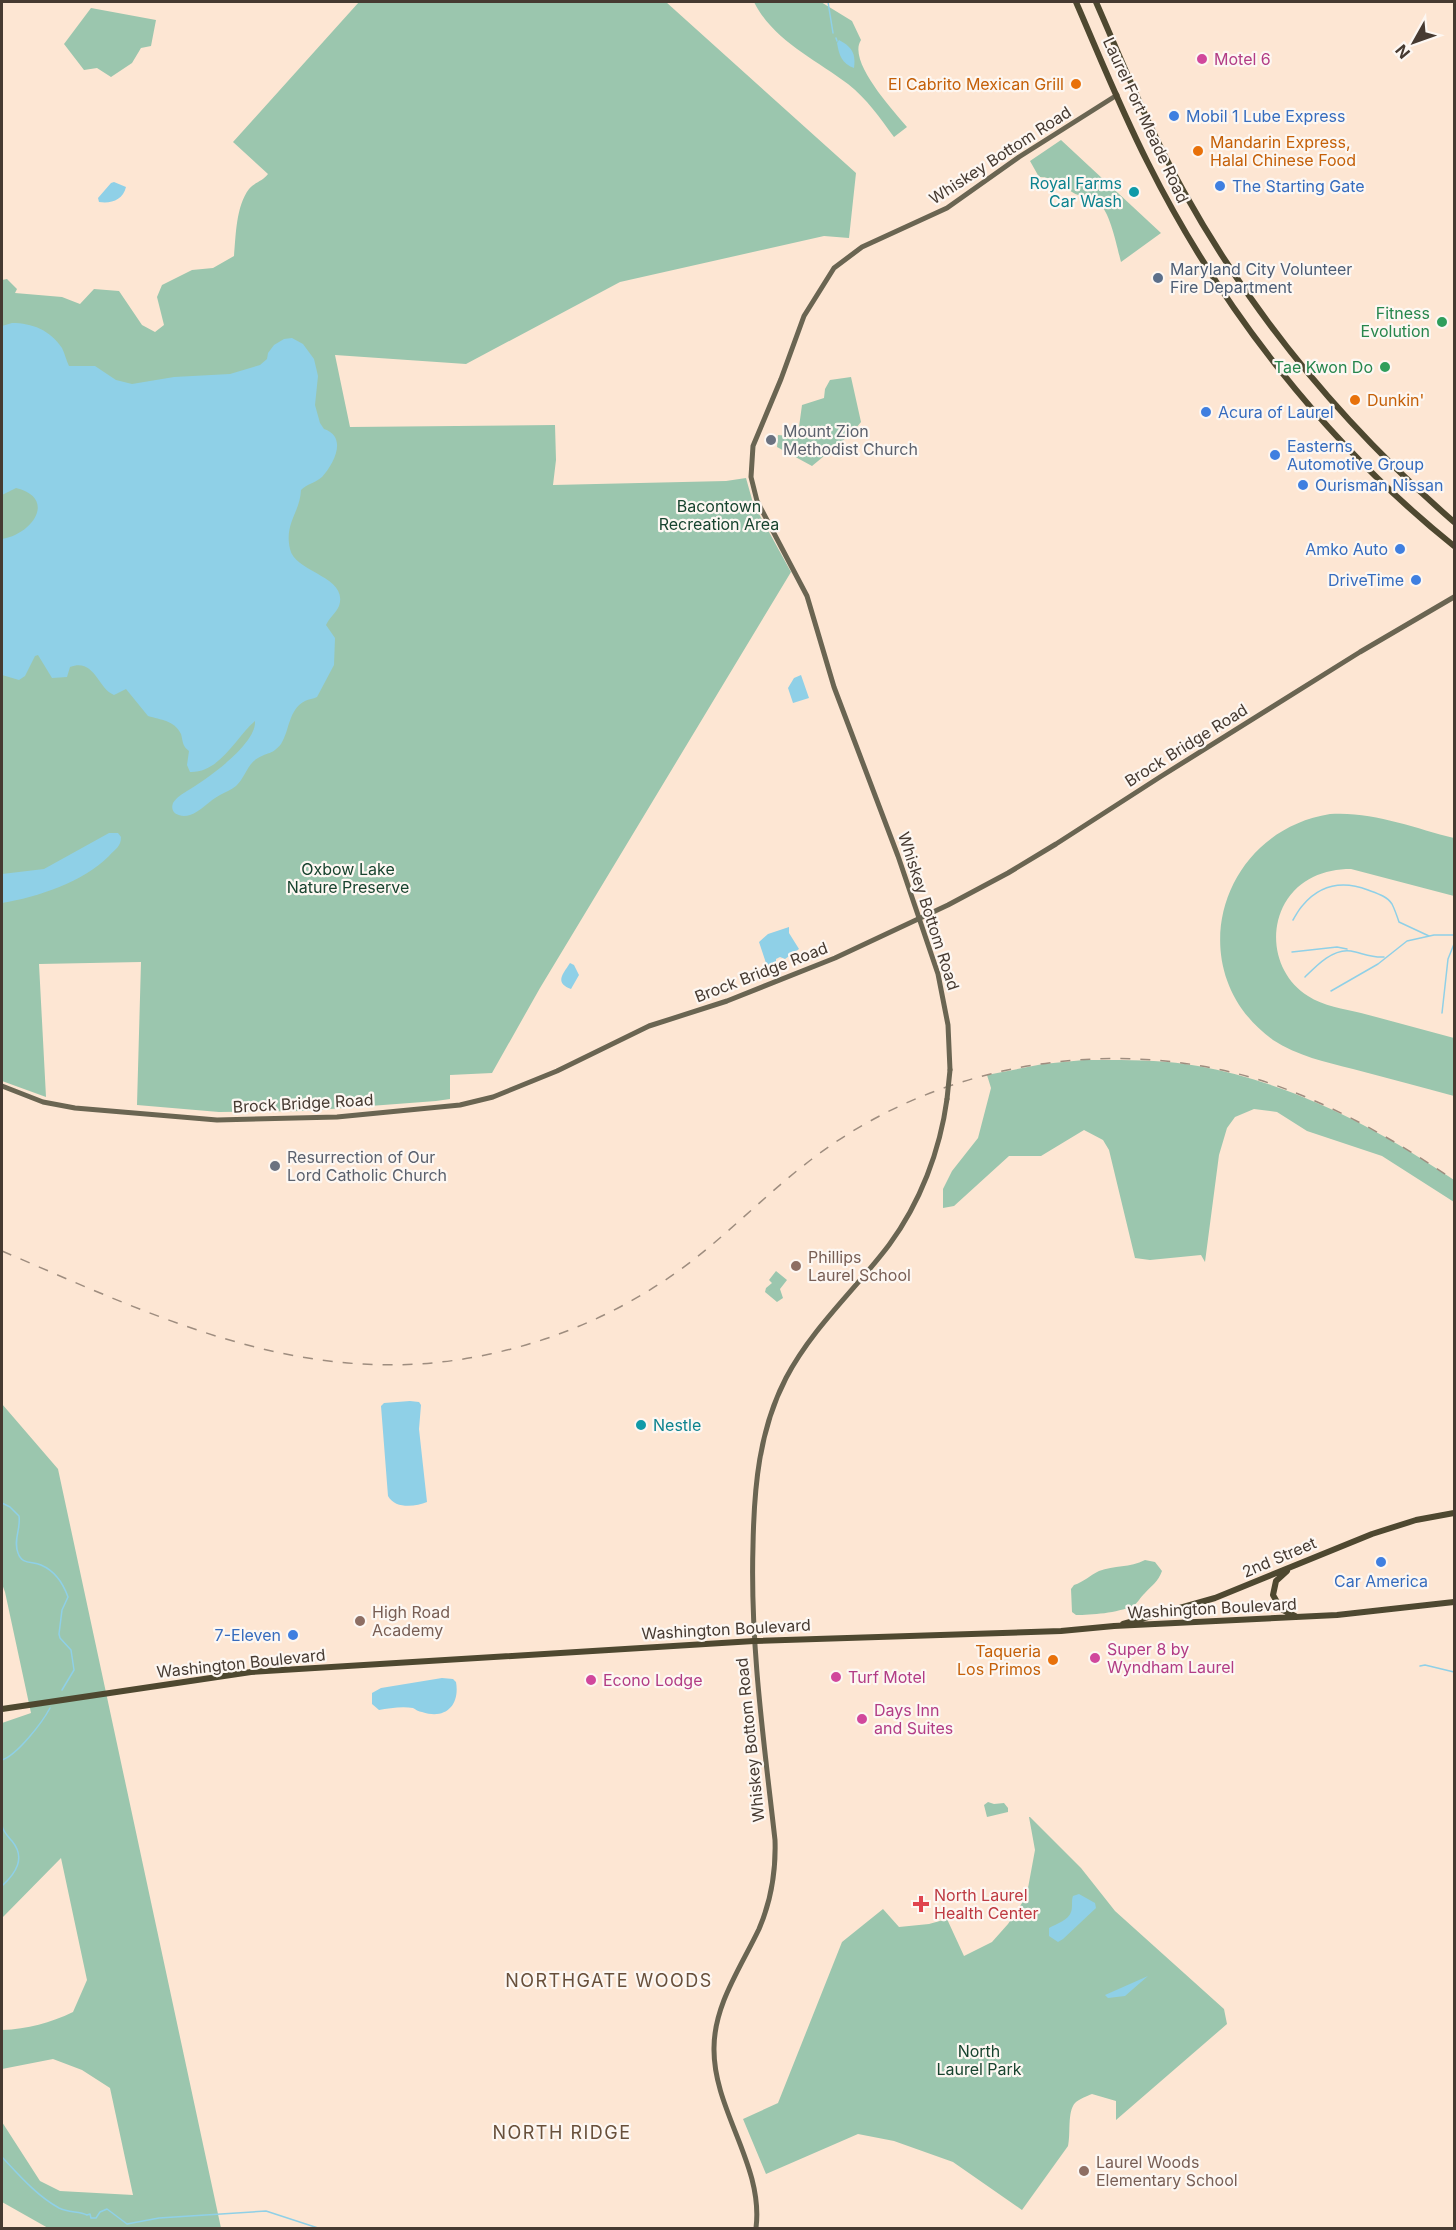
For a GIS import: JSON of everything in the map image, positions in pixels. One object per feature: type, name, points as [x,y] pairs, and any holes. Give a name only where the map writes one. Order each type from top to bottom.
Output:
[{"type":"main road","name":"Laurel Fort Meade Road","points":[[1076,2],[1148,162],[1178,219],[1214,279],[1290,382],[1348,447],[1409,506],[1455,546]]},
{"type":"main road","name":"Laurel Fort Meade Road","points":[[1096,2],[1172,170],[1205,230],[1248,296],[1304,369],[1362,435],[1397,471],[1455,522]]},
{"type":"main road","name":"2nd Street","points":[[1114,1626],[1206,1600],[1372,1534],[1416,1520],[1455,1513]]},
{"type":"main road","points":[[1292,1566],[1276,1581],[1273,1595],[1281,1609],[1300,1617]]},
{"type":"main road","name":"Washington Boulevard","points":[[2,1709],[251,1672],[754,1641],[1038,1633],[1114,1626],[1300,1617],[1455,1602]]},
{"type":"street","name":"Whiskey Bottom Road","points":[[756,2229],[754,2190],[716,2074],[714,2046],[721,2008],[759,1928],[770,1894],[774,1869],[775,1840],[754,1641],[752,1586],[754,1490],[760,1453],[773,1410],[786,1378],[807,1343],[887,1247],[910,1212],[925,1181],[937,1147],[947,1099],[950,1070],[948,1025],[943,993],[921,919],[834,687],[807,596],[757,501],[751,469],[754,439],[781,379],[804,316],[818,290],[834,268],[861,247],[947,208],[1019,157],[1117,95]]},
{"type":"street","name":"Brock Bridge Road","points":[[2,1086],[58,1105],[194,1119],[330,1118],[460,1105],[493,1097],[557,1071],[649,1026],[712,1006],[806,971],[921,919],[1008,873],[1366,648],[1455,597]]},
{"type":"green space","points":[[359,2],[666,2],[856,173],[849,238],[824,236],[620,282],[466,364],[335,355],[350,427],[555,425],[556,460],[553,485],[726,481],[746,478],[753,503],[791,572],[540,988],[492,1073],[450,1075],[450,1099],[436,1101],[304,1111],[219,1112],[137,1105],[141,962],[39,964],[46,1097],[2,1081],[2,280],[7,279],[17,289],[15,293],[62,297],[80,304],[94,289],[119,291],[142,325],[155,332],[164,325],[157,297],[162,285],[192,270],[213,268],[234,256],[241,204],[249,189],[268,174],[233,142]]},
{"type":"green space","points":[[754,2],[821,2],[852,21],[861,40],[858,49],[866,72],[883,98],[907,127],[894,137],[861,96],[848,84],[783,38],[762,15]]},
{"type":"green space","points":[[91,8],[156,20],[151,46],[141,48],[132,63],[111,77],[97,68],[84,70],[64,44]]},
{"type":"green space","points":[[1061,140],[1161,233],[1121,262],[1106,213],[1098,202],[1075,194],[1053,180],[1039,177],[1030,161]]},
{"type":"green space","points":[[851,377],[861,422],[852,433],[812,466],[777,447],[778,435],[788,436],[799,427],[802,405],[824,398],[825,389],[830,380]]},
{"type":"green space","points":[[1330,814],[1377,818],[1454,838],[1454,896],[1351,869],[1322,873],[1297,888],[1285,903],[1280,915],[1276,941],[1282,967],[1297,988],[1320,1002],[1454,1038],[1454,1096],[1322,1061],[1282,1046],[1244,1012],[1226,979],[1220,943],[1224,908],[1238,875],[1261,847],[1292,826]]},
{"type":"green space","points":[[1084,1060],[1155,1061],[1198,1066],[1267,1084],[1300,1096],[1364,1125],[1454,1180],[1454,1202],[1382,1156],[1307,1131],[1277,1112],[1254,1109],[1235,1117],[1227,1128],[1219,1155],[1205,1262],[1201,1255],[1150,1260],[1135,1258],[1109,1150],[1103,1140],[1084,1130],[1041,1156],[1009,1156],[954,1206],[943,1208],[943,1189],[952,1171],[978,1138],[991,1088],[987,1075],[1043,1064]]},
{"type":"green space","points":[[776,1271],[787,1280],[780,1289],[783,1298],[777,1302],[765,1292],[772,1283],[769,1280]]},
{"type":"green space","points":[[2,1404],[58,1469],[221,2228],[48,2228],[2,2202],[2,2122],[40,2181],[60,2191],[133,2195],[110,2088],[82,2070],[53,2059],[2,2069],[2,2030],[39,2025],[73,2012],[87,1980],[61,1858],[2,1918],[2,1723],[31,1713],[2,1584]]},
{"type":"green space","points":[[1145,1560],[1155,1562],[1162,1571],[1157,1581],[1134,1605],[1097,1614],[1076,1615],[1072,1612],[1071,1589],[1074,1585],[1099,1571]]},
{"type":"green space","points":[[988,1802],[1004,1803],[1008,1812],[987,1817],[984,1805]]},
{"type":"green space","name":"North Laurel Park","points":[[1029,1817],[1081,1868],[1115,1911],[1224,2009],[1227,2024],[1116,2120],[1116,2101],[1092,2094],[1075,2103],[1071,2112],[1068,2146],[1022,2210],[953,2162],[894,2141],[858,2134],[766,2174],[743,2119],[778,2103],[842,1942],[883,1909],[899,1927],[929,1924],[947,1919],[964,1956],[992,1942],[1022,1903],[1028,1888],[1035,1850]]},
{"type":"water","points":[[839,40],[852,51],[854,68],[842,59],[837,43]]},
{"type":"water","points":[[114,182],[126,187],[122,195],[112,202],[99,202],[98,198]]},
{"type":"water","points":[[12,323],[27,324],[52,336],[62,348],[69,366],[95,366],[116,380],[132,384],[174,377],[230,374],[260,365],[267,359],[274,345],[284,339],[292,338],[303,344],[314,359],[318,376],[315,405],[320,423],[336,438],[337,444],[331,465],[322,477],[301,490],[289,532],[289,540],[294,557],[301,564],[329,581],[340,596],[339,606],[326,625],[335,638],[334,665],[317,697],[305,701],[295,710],[284,739],[278,748],[254,761],[236,786],[190,815],[180,815],[174,812],[172,807],[174,801],[229,760],[248,740],[255,721],[219,761],[201,771],[190,772],[187,765],[189,751],[175,726],[167,721],[148,716],[126,689],[114,695],[85,667],[78,665],[70,667],[67,677],[52,678],[38,655],[35,656],[25,676],[19,680],[2,675],[2,539],[13,536],[31,523],[38,507],[35,499],[16,488],[2,495],[2,326]]},
{"type":"water","points":[[801,675],[809,698],[793,703],[788,688],[794,678]]},
{"type":"water","points":[[109,833],[118,833],[121,837],[119,846],[86,873],[45,892],[2,903],[2,874],[44,869]]},
{"type":"water","points":[[789,927],[789,933],[799,949],[785,959],[780,957],[776,959],[776,965],[770,968],[767,966],[759,942],[768,934]]},
{"type":"water","points":[[570,963],[574,965],[579,975],[571,989],[561,981]]},
{"type":"water","points":[[419,1402],[421,1405],[419,1429],[427,1502],[406,1506],[395,1503],[388,1496],[381,1406],[384,1403]]},
{"type":"water","points":[[442,1678],[453,1679],[457,1690],[453,1704],[444,1712],[431,1714],[405,1707],[379,1710],[372,1704],[372,1693],[381,1688]]},
{"type":"water","points":[[1079,1894],[1095,1903],[1096,1908],[1058,1942],[1049,1936],[1049,1928],[1070,1915],[1073,1896]]},
{"type":"water","points":[[1148,1976],[1125,1996],[1108,1998],[1105,1995]]},
{"type":"waterway","points":[[828,2],[833,33]]},
{"type":"waterway","points":[[1293,920],[1310,898],[1325,889],[1342,885],[1359,887],[1384,897],[1392,904],[1399,922],[1429,936]]},
{"type":"waterway","points":[[1331,991],[1378,964],[1407,941],[1434,935],[1454,935]]},
{"type":"waterway","points":[[1442,1013],[1448,959],[1454,944]]},
{"type":"waterway","points":[[1292,952],[1337,947],[1347,949]]},
{"type":"waterway","points":[[1305,977],[1325,959],[1338,952],[1351,951],[1384,957]]},
{"type":"waterway","points":[[2,1503],[19,1516],[16,1544],[20,1557],[25,1561],[41,1565],[54,1574],[61,1582],[68,1597],[62,1610],[59,1634],[71,1650],[74,1670],[62,1690]]},
{"type":"waterway","points":[[1420,1666],[1425,1665],[1454,1672]]},
{"type":"waterway","points":[[2,1760],[22,1745],[50,1708]]},
{"type":"waterway","points":[[2,1825],[4,1832],[16,1847],[19,1859],[15,1871],[2,1886]]},
{"type":"waterway","points":[[2,2157],[43,2198],[66,2211],[90,2214],[91,2218],[96,2218],[100,2212],[107,2209],[127,2224],[159,2218],[266,2211],[318,2228]]},
{"type":"railway","points":[[2,1251],[179,1324],[238,1343],[299,1356],[361,1364],[424,1364],[490,1354],[545,1339],[599,1318],[624,1305],[697,1257],[812,1159],[862,1126],[916,1099],[973,1078],[1033,1065],[1093,1059],[1154,1060],[1214,1068],[1272,1084],[1320,1103],[1367,1126],[1454,1180]]},
{"type":"place","name":"Motel 6","points":[[1202,59]]},
{"type":"place","name":"El Cabrito Mexican Grill","points":[[1076,84]]},
{"type":"place","name":"Mobil 1 Lube Express","points":[[1174,116]]},
{"type":"place","name":"Mandarin Express, Halal Chinese Food","points":[[1198,151]]},
{"type":"place","name":"The Starting Gate","points":[[1220,186]]},
{"type":"place","name":"Royal Farms Car Wash","points":[[1134,192]]},
{"type":"place","name":"Maryland City Volunteer Fire Department","points":[[1158,278]]},
{"type":"place","name":"Fitness Evolution","points":[[1442,322]]},
{"type":"place","name":"Tae Kwon Do","points":[[1385,367]]},
{"type":"place","name":"Dunkin'","points":[[1355,400]]},
{"type":"place","name":"Acura of Laurel","points":[[1206,412]]},
{"type":"place","name":"Mount Zion Methodist Church","points":[[771,440]]},
{"type":"place","name":"Easterns Automotive Group","points":[[1275,455]]},
{"type":"place","name":"Ourisman Nissan","points":[[1303,485]]},
{"type":"place","name":"Amko Auto","points":[[1400,549]]},
{"type":"place","name":"DriveTime","points":[[1416,580]]},
{"type":"place","name":"Resurrection of Our Lord Catholic Church","points":[[275,1166]]},
{"type":"place","name":"Phillips Laurel School","points":[[796,1266]]},
{"type":"place","name":"Nestle","points":[[641,1425]]},
{"type":"place","name":"Car America","points":[[1381,1562]]},
{"type":"place","name":"High Road Academy","points":[[360,1621]]},
{"type":"place","name":"7-Eleven","points":[[293,1635]]},
{"type":"place","name":"Super 8 by Wyndham Laurel","points":[[1095,1658]]},
{"type":"place","name":"Taqueria Los Primos","points":[[1053,1660]]},
{"type":"place","name":"Turf Motel","points":[[836,1677]]},
{"type":"place","name":"Econo Lodge","points":[[591,1680]]},
{"type":"place","name":"Days Inn and Suites","points":[[862,1719]]},
{"type":"place","name":"North Laurel Health Center","points":[[921,1904]]},
{"type":"place","name":"Laurel Woods Elementary School","points":[[1084,2171]]},
{"type":"district","name":"NORTHGATE WOODS","points":[[609,1980]]},
{"type":"district","name":"NORTH RIDGE","points":[[562,2132]]},
{"type":"park label","name":"Bacontown Recreation Area","points":[[719,515]]},
{"type":"park label","name":"Oxbow Lake Nature Preserve","points":[[348,878]]}]
